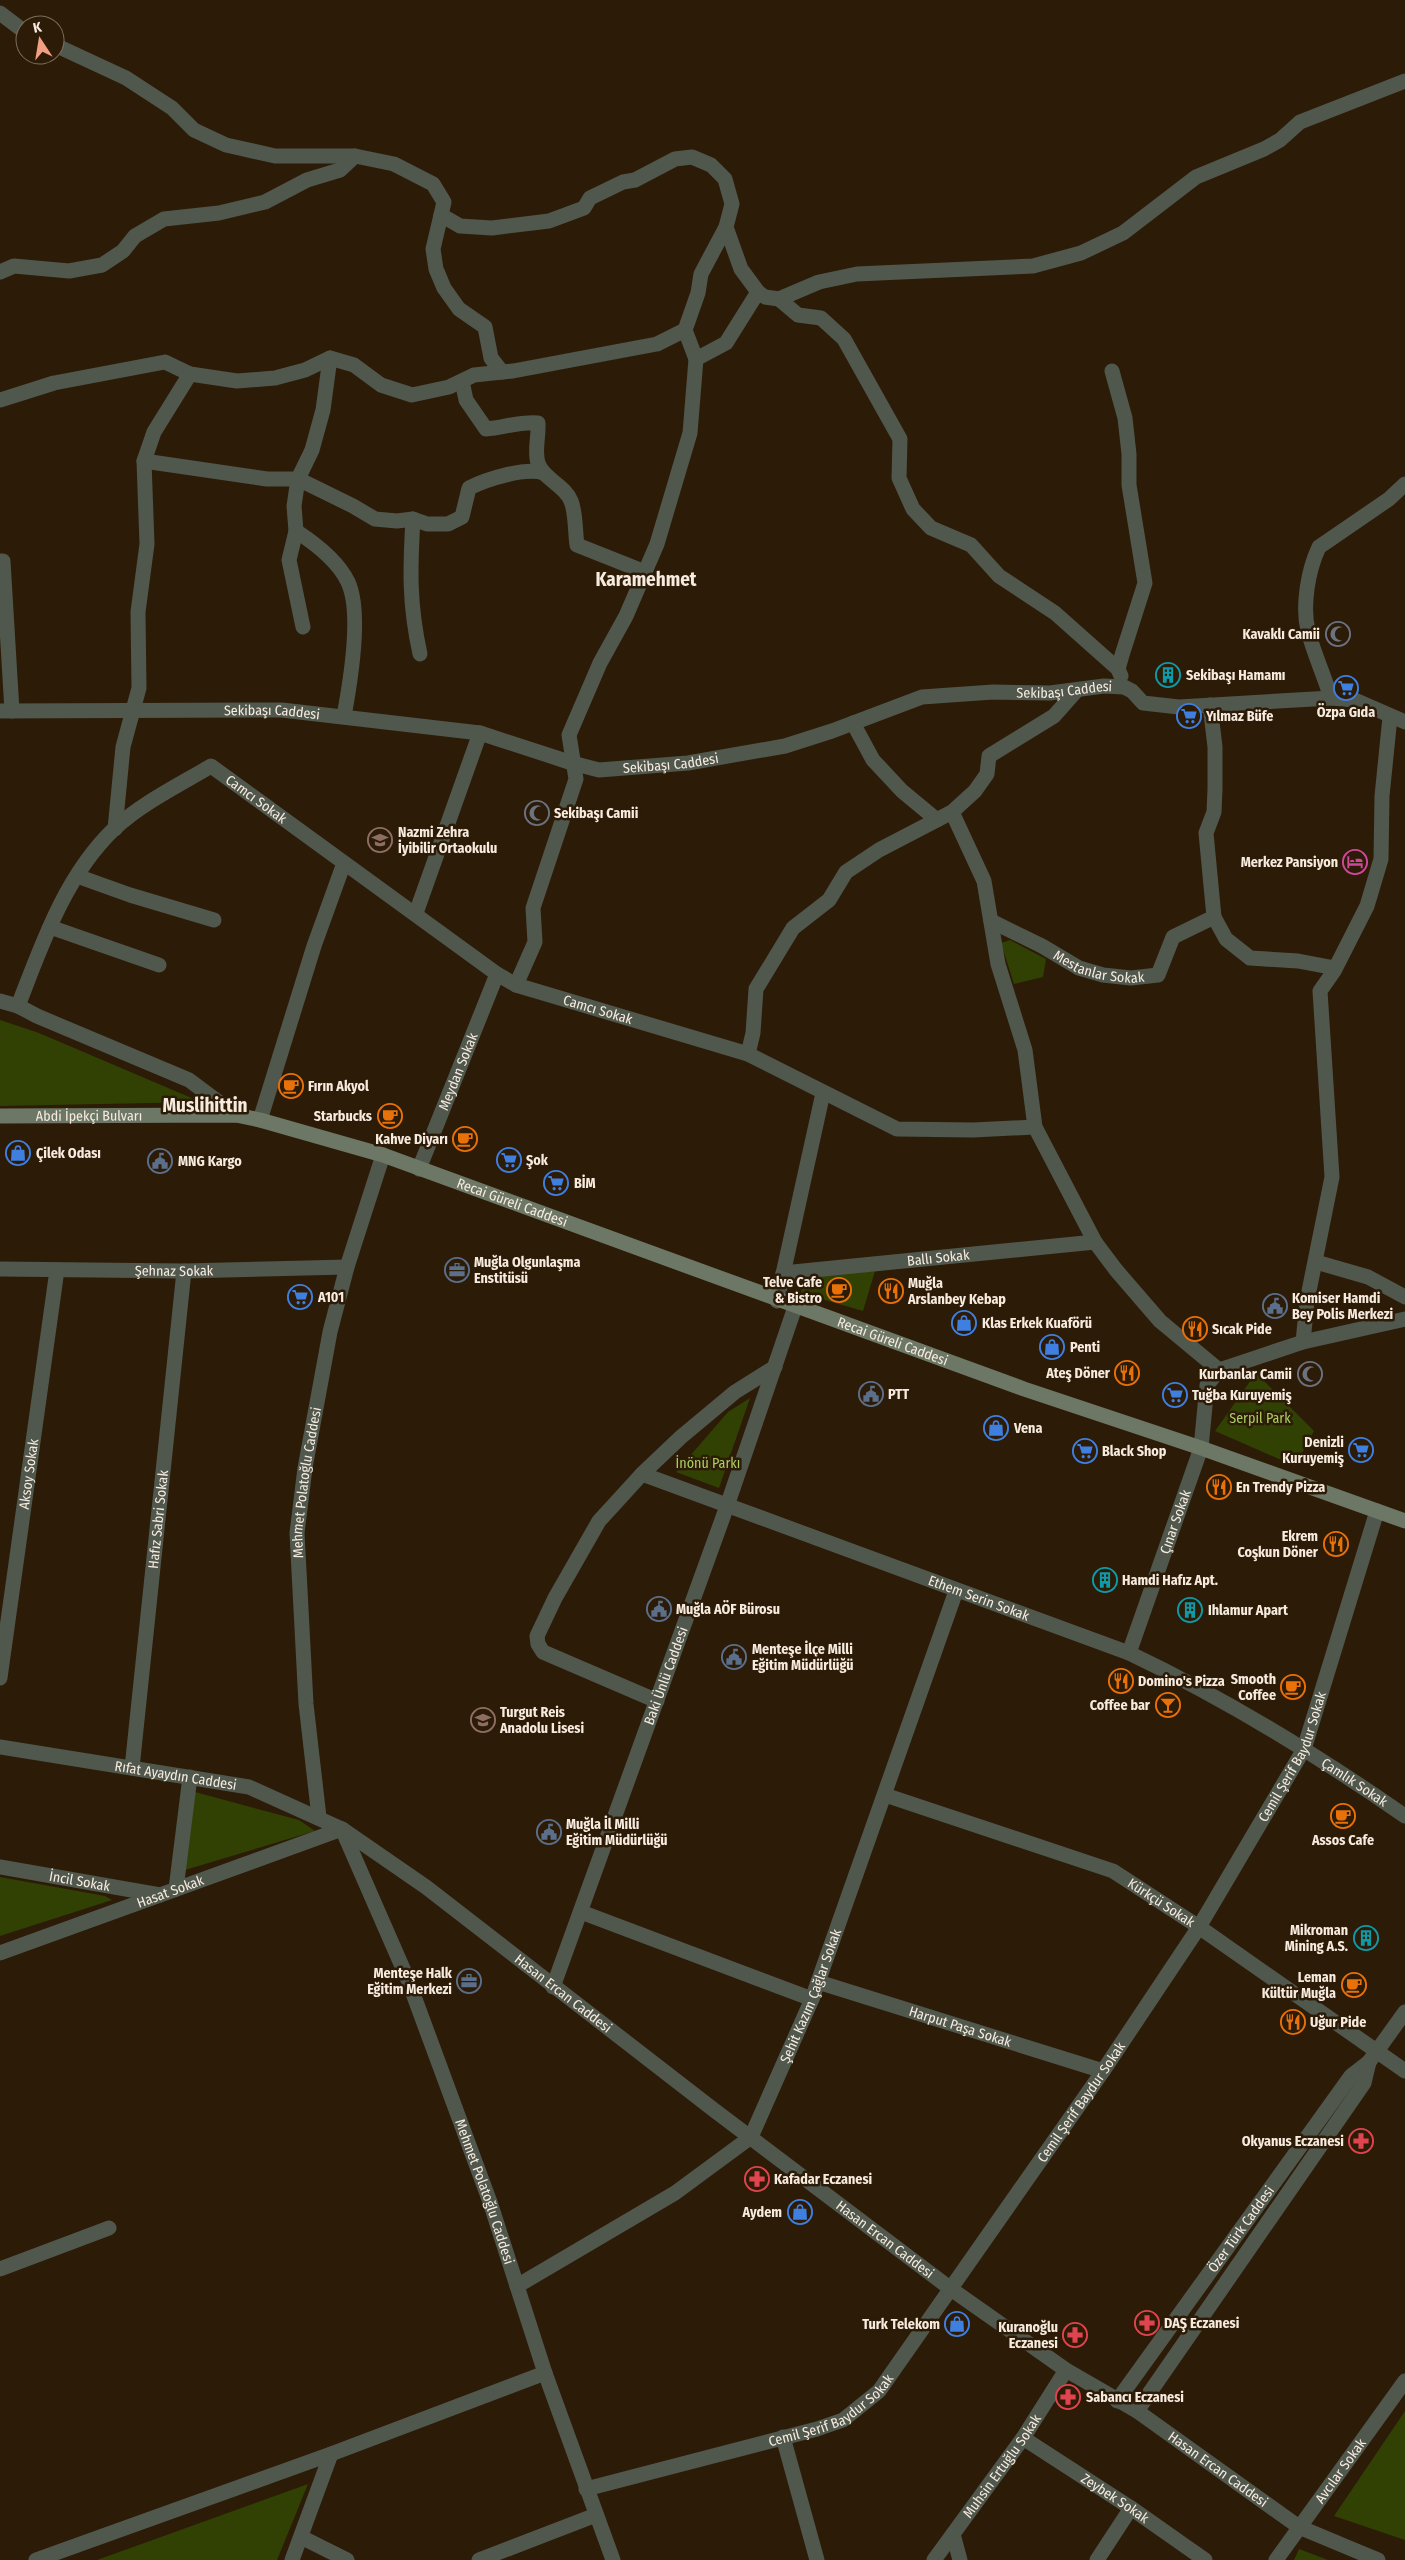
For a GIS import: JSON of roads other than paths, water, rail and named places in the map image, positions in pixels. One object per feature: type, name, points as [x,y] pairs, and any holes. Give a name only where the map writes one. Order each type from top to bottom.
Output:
[{"type":"main road","name":"Abdi İpekçi Bulvarı","points":[[0,1116],[236,1115],[260,1120],[383,1156]]},
{"type":"main road","name":"Recai Güreli Caddesi","points":[[383,1156],[1024,1389],[1201,1448],[1405,1521]]},
{"type":"street","points":[[0,13],[15,24]]},
{"type":"street","points":[[65,50],[126,78],[172,108],[194,130],[226,146],[275,156],[355,156],[394,164],[433,184],[444,202],[433,249],[436,270],[444,288],[459,309],[485,327],[491,358],[502,372]]},
{"type":"street","points":[[779,299],[798,290],[840,276],[1032,266],[1082,253],[1123,233],[1196,177],[1264,149],[1280,140],[1300,122],[1405,81]]},
{"type":"street","points":[[0,272],[14,266],[69,271],[102,265],[123,251],[135,236],[164,219],[219,213],[266,202],[307,180],[340,170],[355,156]]},
{"type":"street","points":[[441,215],[460,226],[468,227],[492,228],[549,221],[584,208],[590,198],[623,182],[635,180],[675,159],[692,157],[711,165],[725,179],[732,204],[726,227],[701,274],[698,293],[685,330],[696,360],[690,433],[657,544],[626,616],[600,663],[569,735],[572,764],[576,779],[533,908],[535,942],[516,985]]},
{"type":"street","points":[[726,227],[742,269],[758,292],[765,297],[779,299],[798,315],[821,318],[844,339],[900,439],[899,478],[913,509],[931,528],[971,545],[999,576],[1055,613],[1118,669],[1124,687]]},
{"type":"street","points":[[696,360],[726,343],[758,292]]},
{"type":"street","points":[[0,400],[54,383],[165,362],[190,374],[237,381],[275,378],[305,370],[330,358],[354,365],[381,385],[412,396],[449,387],[474,375],[502,372],[657,344],[685,330]]},
{"type":"street","points":[[303,627],[289,560],[296,532],[294,506],[298,479],[312,450],[323,410],[330,358]]},
{"type":"street","points":[[1112,371],[1125,418],[1129,454],[1129,485],[1145,583],[1118,669]]},
{"type":"street","points":[[18,1006],[50,927],[77,876],[90,857],[114,829],[123,747],[139,688],[138,612],[146,544],[144,461],[154,432],[190,374]]},
{"type":"street","points":[[462,381],[466,400],[486,429],[503,428],[526,422],[538,424],[536,453],[544,473],[571,501],[577,545],[645,572]]},
{"type":"street","points":[[144,461],[267,478],[298,479],[353,506],[375,520],[397,521],[413,519],[427,524],[448,524],[462,517],[470,488],[486,480],[534,470],[544,473]]},
{"type":"street","points":[[1331,698],[1307,629],[1306,600],[1314,559],[1319,547],[1389,499],[1405,484]]},
{"type":"street","points":[[413,519],[410,574],[412,616],[420,654]]},
{"type":"street","points":[[296,532],[320,547],[347,580],[353,596],[353,665],[344,716]]},
{"type":"street","points":[[0,560],[3,561],[6,711]]},
{"type":"street","name":"Sekibaşı Caddesi","points":[[6,711],[282,710],[344,716],[480,733],[572,764],[598,770],[688,763],[785,746],[922,698],[993,692],[1050,693],[1104,686],[1124,687],[1132,690],[1143,703],[1179,707],[1331,698],[1355,700],[1405,722]]},
{"type":"street","points":[[748,1054],[753,1033],[756,989],[793,928],[829,900],[846,872],[879,850],[952,812],[975,791],[987,774],[989,756],[1054,716],[1077,690]]},
{"type":"street","points":[[1210,706],[1215,747],[1215,789],[1214,812],[1206,833],[1214,917],[1226,939],[1250,958],[1298,961],[1335,968]]},
{"type":"street","points":[[1303,1342],[1307,1301],[1332,1177],[1320,991],[1335,968],[1367,906],[1381,860],[1382,796],[1390,717]]},
{"type":"street","points":[[853,723],[873,760],[902,791],[937,820]]},
{"type":"street","points":[[416,913],[480,733]]},
{"type":"street","name":"Camcı Sokak","points":[[114,829],[151,802],[211,766],[344,864],[416,913],[496,974],[516,985],[748,1054],[898,1129],[973,1130],[1035,1126]]},
{"type":"street","points":[[952,812],[984,881],[998,964],[1025,1050],[1035,1126],[1095,1242],[1116,1270],[1160,1321],[1219,1370],[1303,1342],[1405,1319]]},
{"type":"street","points":[[260,1120],[314,946],[344,864]]},
{"type":"street","points":[[77,876],[130,895],[214,920]]},
{"type":"street","name":"Mestanlar Sokak","points":[[991,921],[1042,946],[1079,968],[1103,975],[1131,978],[1158,975],[1172,937],[1214,917]]},
{"type":"street","points":[[50,927],[159,965]]},
{"type":"street","name":"Meydan Sokak","points":[[419,1169],[496,974]]},
{"type":"street","points":[[0,1001],[18,1006],[36,1016],[189,1080],[236,1115]]},
{"type":"street","points":[[777,1300],[823,1093]]},
{"type":"street","name":"Mehmet Polatoğlu Caddesi","points":[[319,1817],[306,1704],[297,1533],[305,1468],[330,1332],[347,1268],[383,1156]]},
{"type":"street","name":"Ballı Sokak","points":[[783,1273],[1095,1242]]},
{"type":"street","points":[[1316,1262],[1368,1277],[1405,1297]]},
{"type":"street","name":"Şehnaz Sokak","points":[[0,1269],[184,1271],[347,1268]]},
{"type":"street","name":"Aksoy Sokak","points":[[0,1678],[57,1270]]},
{"type":"street","name":"Hafız Sabri Sokak","points":[[132,1768],[184,1271]]},
{"type":"street","name":"Baki Ünlü Caddesi","points":[[553,1987],[728,1506],[795,1307]]},
{"type":"street","points":[[657,1701],[543,1652],[538,1644],[537,1636],[555,1598],[599,1522],[642,1474],[681,1437],[727,1399],[775,1367]]},
{"type":"street","name":"Çınar Sokak","points":[[1129,1654],[1201,1448],[1207,1385],[1219,1370]]},
{"type":"street","name":"Ethem Serin Sokak","points":[[642,1474],[1129,1654],[1194,1684],[1304,1749]]},
{"type":"street","name":"Cemil Şerif Baydur Sokak","points":[[586,2489],[843,2420],[879,2391],[1199,1927],[1304,1749],[1377,1511]]},
{"type":"street","name":"Şehit Kazım Çağlar Sokak","points":[[517,2286],[675,2193],[751,2137],[812,1999],[956,1591]]},
{"type":"street","name":"Rıfat Ayaydın Caddesi","points":[[0,1747],[249,1787],[342,1829]]},
{"type":"street","name":"Çamlık Sokak","points":[[1304,1749],[1405,1816]]},
{"type":"street","points":[[176,1890],[190,1777]]},
{"type":"street","name":"Kürkçü Sokak","points":[[885,1795],[1113,1872],[1199,1927],[1373,2056],[1405,2071]]},
{"type":"street","name":"Mehmet Polatoğlu Caddesi","points":[[342,1829],[408,1980],[490,2202],[545,2373],[613,2560]]},
{"type":"street","name":"Hasat Sokak","points":[[0,1952],[342,1829]]},
{"type":"street","name":"Hasan Ercan Caddesi","points":[[342,1829],[426,1886],[553,1987],[951,2289],[1066,2370],[1137,2411],[1299,2527],[1378,2560]]},
{"type":"street","name":"İncil Sokak","points":[[0,1866],[161,1895]]},
{"type":"street","points":[[581,1912],[812,1999]]},
{"type":"street","name":"Harput Paşa Sokak","points":[[818,1982],[1102,2070]]},
{"type":"street","name":"Özer Türk Caddesi","points":[[1117,2401],[1351,2076],[1373,2056],[1405,2012]]},
{"type":"street","name":"Özer Türk Caddesi","points":[[1137,2411],[1364,2083],[1373,2056]]},
{"type":"street","points":[[0,2269],[109,2228]]},
{"type":"street","name":"Muhsin Ertuğlu Sokak","points":[[934,2560],[1023,2438],[1066,2370]]},
{"type":"street","points":[[36,2560],[332,2454],[545,2373]]},
{"type":"street","name":"Avcılar Sokak","points":[[1276,2560],[1405,2381]]},
{"type":"street","points":[[783,2437],[817,2560]]},
{"type":"street","name":"Zeybek Sokak","points":[[1023,2438],[1131,2508],[1205,2560]]},
{"type":"street","points":[[292,2560],[332,2454]]},
{"type":"street","points":[[1097,2560],[1131,2508]]},
{"type":"street","points":[[479,2560],[596,2515]]},
{"type":"street","points":[[953,2534],[960,2560]]},
{"type":"street","points":[[301,2537],[347,2560]]},
{"type":"place","name":"Kavaklı Camii","points":[[1338,634]]},
{"type":"place","name":"Sekibaşı Hamamı","points":[[1168,675]]},
{"type":"place","name":"Özpa Gıda","points":[[1346,688]]},
{"type":"place","name":"Yılmaz Büfe","points":[[1189,716]]},
{"type":"place","name":"Sekibaşı Camii","points":[[537,813]]},
{"type":"place","name":"Nazmi Zehra İyibilir Ortaokulu","points":[[380,840]]},
{"type":"place","name":"Merkez Pansiyon","points":[[1355,862]]},
{"type":"place","name":"Fırın Akyol","points":[[291,1086]]},
{"type":"place","name":"Starbucks","points":[[390,1116]]},
{"type":"place","name":"Kahve Diyarı","points":[[465,1139]]},
{"type":"place","name":"Çilek Odası","points":[[18,1153]]},
{"type":"place","name":"Şok","points":[[509,1160]]},
{"type":"place","name":"MNG Kargo","points":[[160,1161]]},
{"type":"place","name":"BİM","points":[[556,1183]]},
{"type":"place","name":"Muğla Olgunlaşma Enstitüsü","points":[[457,1270]]},
{"type":"place","name":"Telve Cafe & Bistro","points":[[839,1290]]},
{"type":"place","name":"Muğla Arslanbey Kebap","points":[[891,1291]]},
{"type":"place","name":"A101","points":[[300,1297]]},
{"type":"place","name":"Komiser Hamdi Bey Polis Merkezi","points":[[1275,1306]]},
{"type":"place","name":"Klas Erkek Kuaförü","points":[[964,1323]]},
{"type":"place","name":"Sıcak Pide","points":[[1195,1329]]},
{"type":"place","name":"Penti","points":[[1052,1347]]},
{"type":"place","name":"Ateş Döner","points":[[1127,1373]]},
{"type":"place","name":"Kurbanlar Camii","points":[[1310,1374]]},
{"type":"place","name":"PTT","points":[[871,1394]]},
{"type":"place","name":"Tuğba Kuruyemiş","points":[[1175,1395]]},
{"type":"place","name":"Vena","points":[[996,1428]]},
{"type":"place","name":"Denizli Kuruyemiş","points":[[1361,1450]]},
{"type":"place","name":"Black Shop","points":[[1085,1451]]},
{"type":"place","name":"En Trendy Pizza","points":[[1219,1487]]},
{"type":"place","name":"Ekrem Coşkun Döner","points":[[1336,1544]]},
{"type":"place","name":"Hamdi Hafız Apt.","points":[[1105,1580]]},
{"type":"place","name":"Muğla AÖF Bürosu","points":[[659,1609]]},
{"type":"place","name":"Ihlamur Apart","points":[[1190,1610]]},
{"type":"place","name":"Menteşe İlçe Milli Eğitim Müdürlüğü","points":[[734,1657]]},
{"type":"place","name":"Domino's Pizza","points":[[1121,1681]]},
{"type":"place","name":"Smooth Coffee","points":[[1293,1687]]},
{"type":"place","name":"Coffee bar","points":[[1168,1705]]},
{"type":"place","name":"Turgut Reis Anadolu Lisesi","points":[[483,1720]]},
{"type":"place","name":"Assos Cafe","points":[[1343,1816]]},
{"type":"place","name":"Muğla İl Milli Eğitim Müdürlüğü","points":[[549,1832]]},
{"type":"place","name":"Mikroman Mining A.S.","points":[[1366,1938]]},
{"type":"place","name":"Menteşe Halk Eğitim Merkezi","points":[[469,1981]]},
{"type":"place","name":"Leman Kültür Muğla","points":[[1354,1985]]},
{"type":"place","name":"Uğur Pide","points":[[1293,2022]]},
{"type":"place","name":"Okyanus Eczanesi","points":[[1361,2141]]},
{"type":"place","name":"Kafadar Eczanesi","points":[[757,2179]]},
{"type":"place","name":"Aydem","points":[[800,2212]]},
{"type":"place","name":"DAŞ Eczanesi","points":[[1147,2323]]},
{"type":"place","name":"Turk Telekom","points":[[957,2324]]},
{"type":"place","name":"Kuranoğlu Eczanesi","points":[[1075,2335]]},
{"type":"place","name":"Sabancı Eczanesi","points":[[1068,2397]]},
{"type":"district","name":"Karamehmet","points":[[646,579]]},
{"type":"district","name":"Muslihittin","points":[[205,1105]]},
{"type":"park label","name":"Serpil Park","points":[[1260,1418]]},
{"type":"park label","name":"İnönü Parkı","points":[[708,1463]]}]
